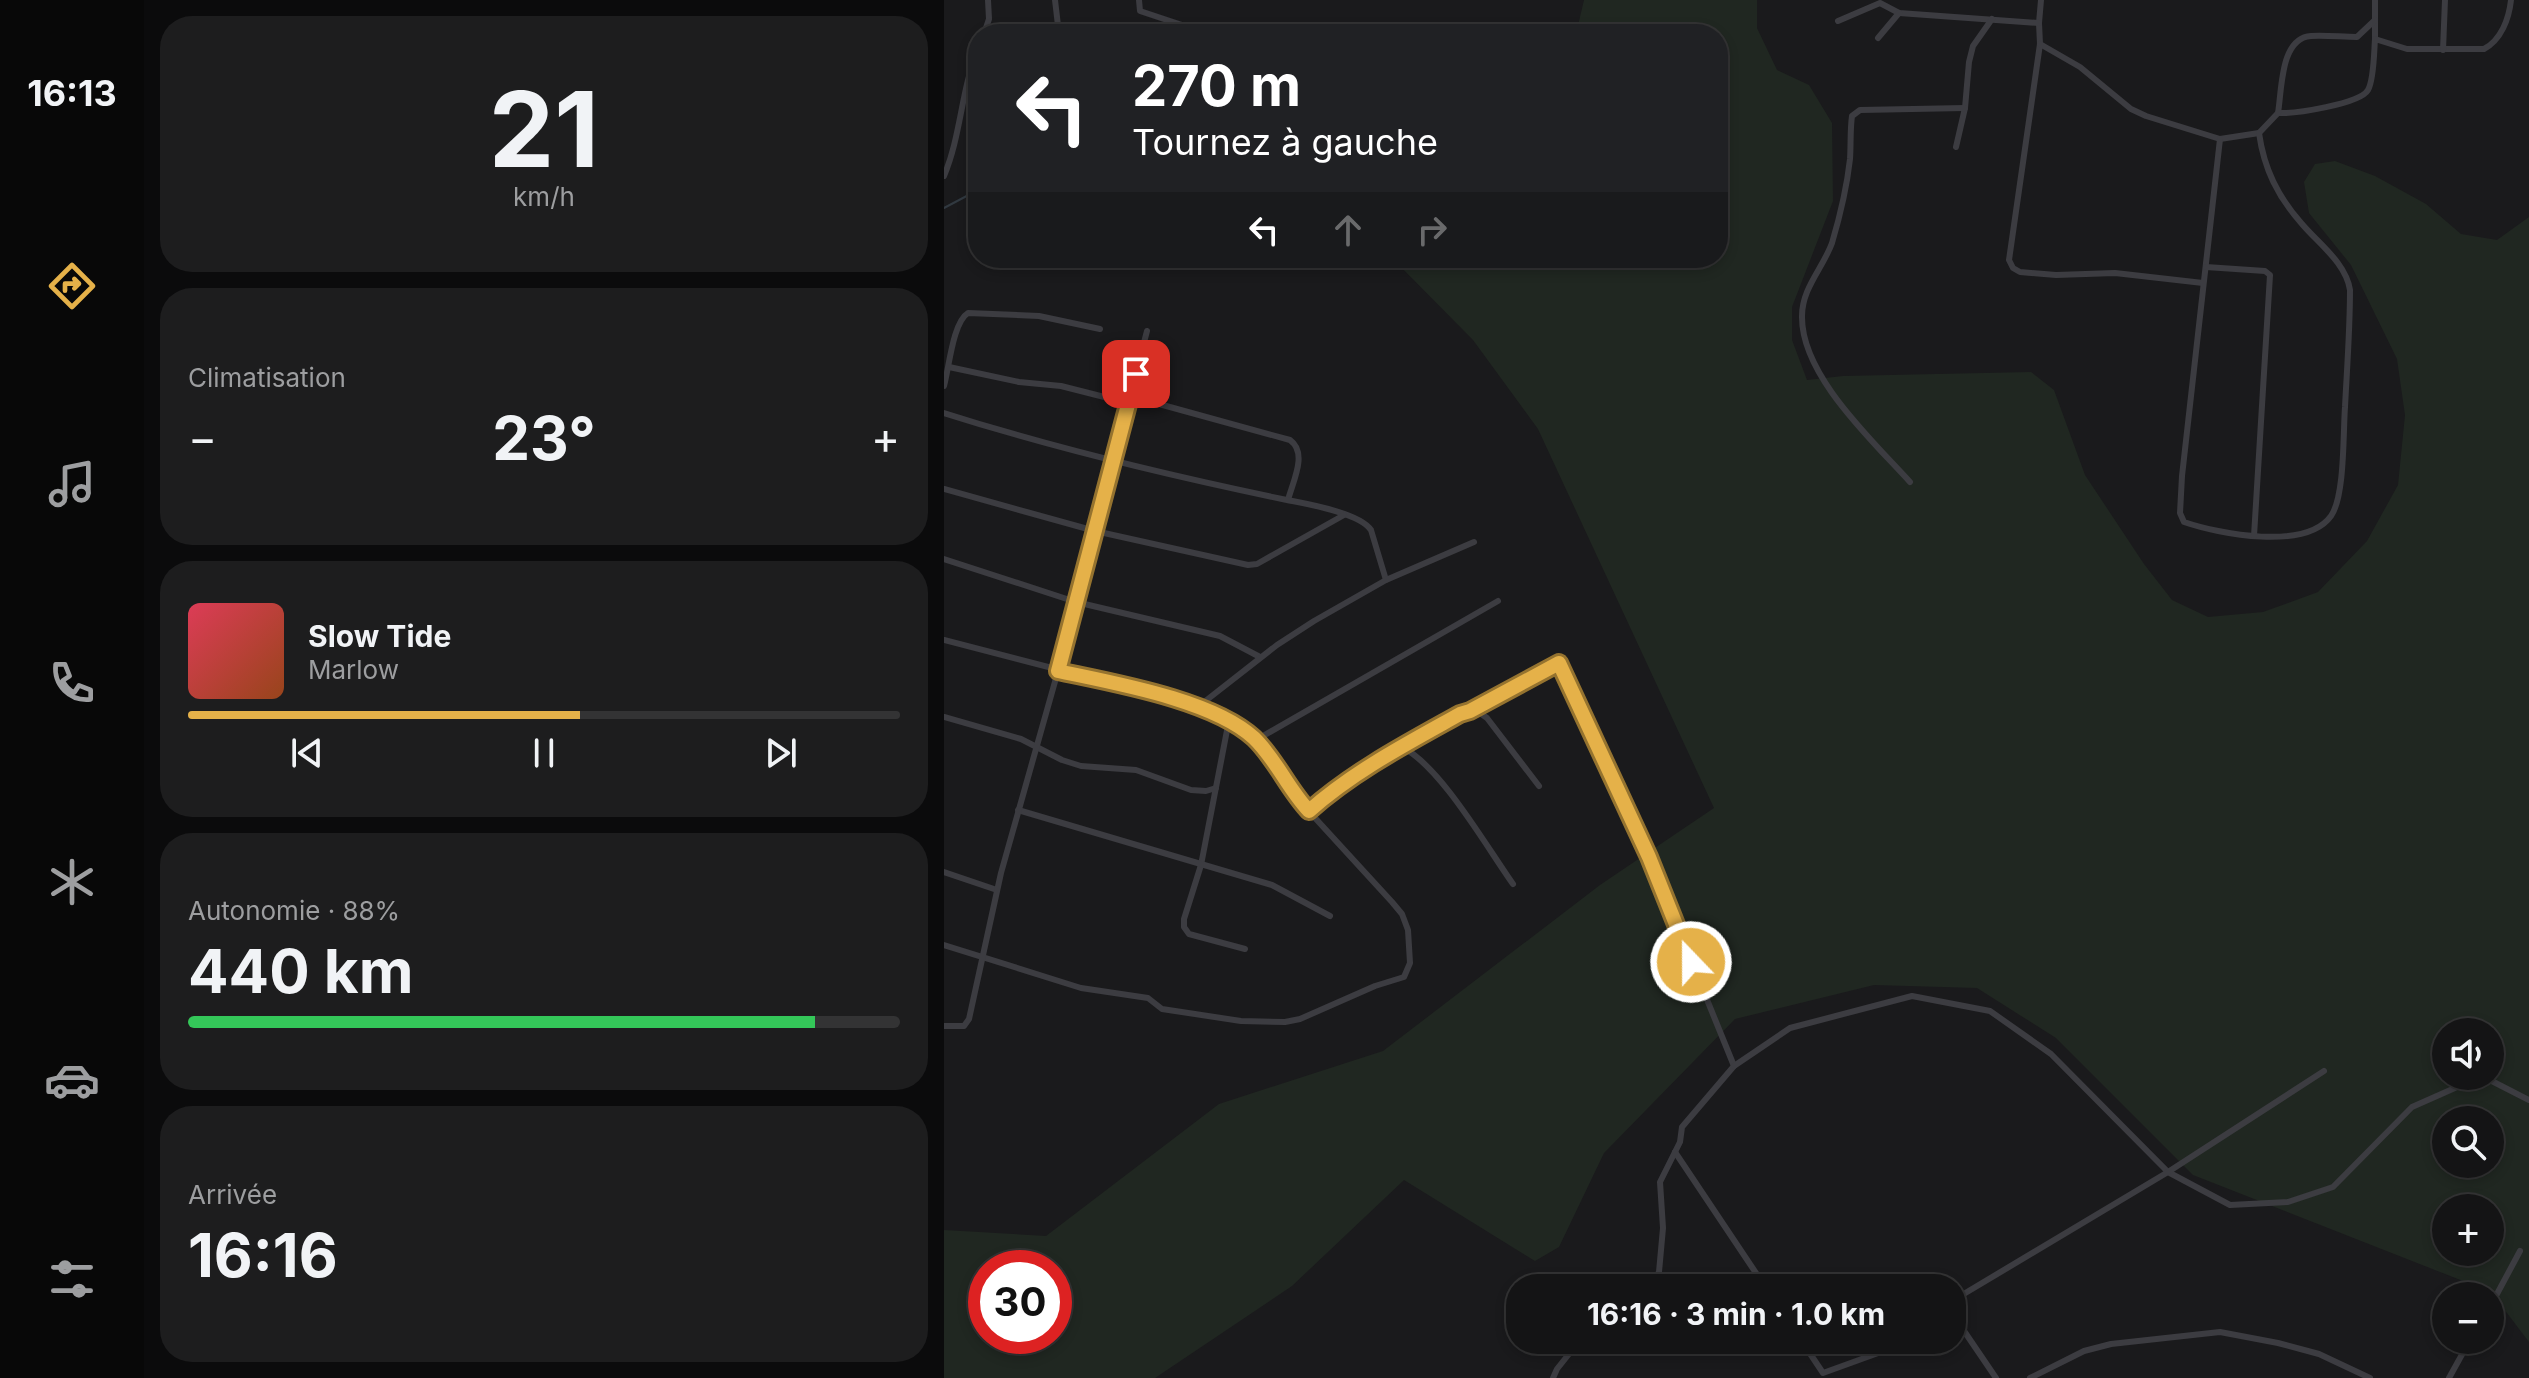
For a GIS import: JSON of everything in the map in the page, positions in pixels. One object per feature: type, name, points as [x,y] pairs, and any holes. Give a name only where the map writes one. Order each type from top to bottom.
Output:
[{"type":"street","points":[[987,24],[988,0]]},
{"type":"street","points":[[1055,0],[1058,24]]},
{"type":"street","points":[[1139,0],[1140,11],[1179,24]]},
{"type":"street","points":[[2041,0],[2040,44],[2009,260],[2013,268],[2020,272],[2056,275],[2115,273],[2203,283]]},
{"type":"street","points":[[2278,113],[2306,111],[2363,96],[2370,87],[2375,0]]},
{"type":"street","points":[[2443,50],[2445,0]]},
{"type":"street","points":[[2375,39],[2407,49],[2484,49],[2493,44],[2510,13],[2511,0]]},
{"type":"street","points":[[1838,21],[1881,1],[1899,13],[2039,23]]},
{"type":"street","points":[[1878,38],[1899,13]]},
{"type":"street","points":[[1956,147],[1965,108],[1973,46],[1992,19]]},
{"type":"street","points":[[2040,44],[2080,67],[2131,109],[2220,139],[2259,133],[2278,113],[2287,59],[2301,38],[2357,37],[2375,20]]},
{"type":"street","points":[[944,176],[968,80]]},
{"type":"street","points":[[1910,482],[1842,406],[1821,377],[1805,335],[1801,318],[1803,303],[1832,242],[1846,185],[1852,116],[1860,110],[1965,108]]},
{"type":"street","points":[[2220,139],[2182,476],[2181,518],[2197,527],[2254,536],[2305,533],[2331,516],[2337,503],[2343,451],[2349,282],[2274,187],[2259,133]]},
{"type":"street","points":[[2206,267],[2265,271],[2270,275],[2254,536]]},
{"type":"street","points":[[944,386],[957,327],[968,313],[1039,316],[1100,329]]},
{"type":"street","points":[[944,1026],[964,1026],[969,1019],[997,890],[1147,331]]},
{"type":"street","points":[[949,367],[1129,400],[1290,440],[1297,445],[1300,454],[1288,500]]},
{"type":"street","points":[[944,413],[1113,461],[1288,500],[1366,523],[1371,530],[1386,580]]},
{"type":"street","points":[[944,489],[1095,531],[1248,565],[1257,564],[1344,515]]},
{"type":"street","points":[[1199,706],[1260,657],[1314,621],[1386,580],[1474,542]]},
{"type":"street","points":[[944,559],[1076,602],[1220,636],[1260,657]]},
{"type":"street","points":[[1256,740],[1498,601]]},
{"type":"street","points":[[944,640],[1199,706],[1229,720],[1256,740],[1271,757],[1294,795],[1331,832],[1402,914],[1410,948],[1408,970],[1404,977],[1375,986],[1300,1019],[1285,1022],[1241,1021],[1162,1009],[1148,998],[1081,988],[944,945]]},
{"type":"street","points":[[1309,811],[1327,795],[1402,747],[1559,663],[1649,857],[1734,1066]]},
{"type":"street","points":[[1470,711],[1487,718],[1539,786]]},
{"type":"street","points":[[944,717],[1021,739],[1046,753],[1081,766],[1136,770],[1191,790],[1216,788]]},
{"type":"street","points":[[1229,720],[1201,865],[1184,927],[1189,934],[1245,949]]},
{"type":"street","points":[[1402,747],[1440,780],[1513,884]]},
{"type":"street","points":[[1018,810],[1272,885],[1330,916]]},
{"type":"street","points":[[944,872],[997,890]]},
{"type":"street","points":[[1658,1274],[1663,1228],[1660,1182],[1680,1142],[1682,1127],[1734,1066],[1790,1028],[1912,996],[1990,1011],[2051,1054],[2168,1172],[2230,1205],[2288,1202],[2333,1187],[2412,1107],[2450,1090]]},
{"type":"street","points":[[1966,1293],[2168,1172],[2324,1071]]},
{"type":"street","points":[[2504,1087],[2529,1100]]},
{"type":"street","points":[[1675,1152],[1757,1274]]},
{"type":"street","points":[[2503,1282],[2520,1251]]},
{"type":"street","points":[[2030,1378],[2084,1351],[2111,1344],[2220,1332],[2319,1354],[2370,1378]]},
{"type":"street","points":[[1966,1334],[1996,1378]]},
{"type":"street","points":[[1553,1378],[1569,1354]]},
{"type":"street","points":[[1810,1354],[1823,1373],[1875,1354]]},
{"type":"street","points":[[2449,1378],[2462,1354]]},
{"type":"shaded area","points":[[1584,0],[1757,0],[1757,28],[1777,70],[1809,85],[1832,123],[1833,201],[1792,307],[1792,340],[1807,380],[1843,376],[2031,372],[2054,390],[2085,475],[2144,564],[2172,600],[2208,617],[2263,612],[2318,592],[2367,541],[2398,485],[2405,415],[2397,359],[2351,265],[2309,213],[2304,182],[2315,164],[2335,161],[2375,176],[2426,204],[2461,234],[2497,240],[2529,217],[2529,1342],[2504,1309],[2504,1282],[2466,1282],[2193,1175],[2056,1038],[1977,988],[1874,985],[1735,1019],[1604,1153],[1559,1247],[1535,1261],[1404,1180],[1292,1286],[1155,1378],[944,1378],[944,1230],[1046,1236],[1219,1104],[1383,1051],[1600,885],[1714,808],[1538,429],[1473,340],[1402,268],[1728,268],[1728,24],[1578,24]]},
{"type":"waterway","points":[[944,208],[968,195]]},
{"type":"route","points":[[1136,374],[1058,671],[1199,706],[1229,720],[1256,740],[1271,757],[1294,795],[1309,811],[1327,795],[1388,755],[1559,663],[1649,857],[1691,962]]}]
